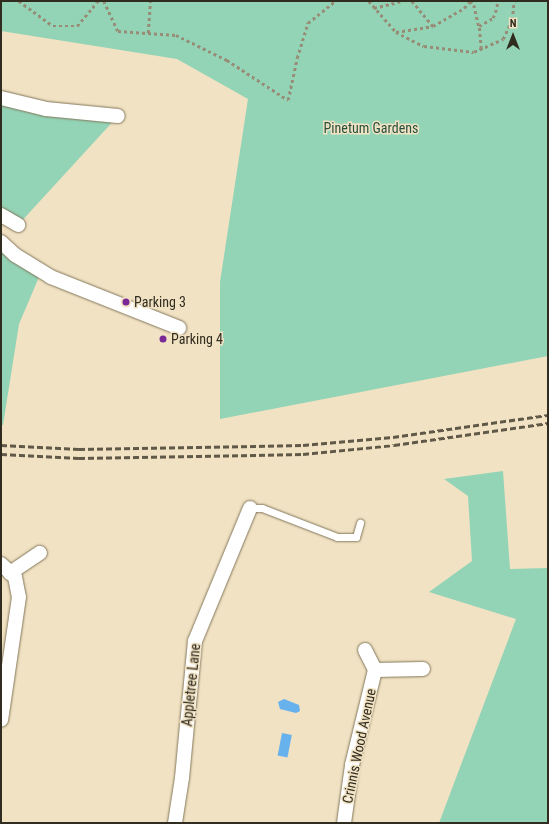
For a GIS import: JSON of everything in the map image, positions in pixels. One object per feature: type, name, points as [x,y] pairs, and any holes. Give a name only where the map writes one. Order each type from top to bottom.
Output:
[{"type":"street","points":[[1,98],[46,109],[118,116]]},
{"type":"street","points":[[1,215],[18,225]]},
{"type":"street","points":[[1,242],[15,255],[51,277],[179,328]]},
{"type":"street","name":"Appletree Lane","points":[[175,823],[182,778],[195,641],[250,508]]},
{"type":"street","points":[[1,720],[19,597],[15,577],[6,569],[40,553]]},
{"type":"street","points":[[365,650],[375,670],[423,669]]},
{"type":"street","name":"Crinnis Wood Avenue","points":[[344,823],[352,766],[375,670]]},
{"type":"lane","points":[[250,508],[262,508],[338,537],[356,536],[360,523]]},
{"type":"path","points":[[19,1],[53,26],[76,26],[98,1]]},
{"type":"path","points":[[104,1],[118,31],[176,35],[227,60],[288,100],[297,58],[308,23],[335,1]]},
{"type":"path","points":[[148,33],[150,1]]},
{"type":"path","points":[[368,1],[396,32],[424,46],[474,52],[503,39],[512,20],[514,1]]},
{"type":"path","points":[[374,8],[402,1]]},
{"type":"path","points":[[412,1],[433,26]]},
{"type":"path","points":[[396,32],[433,26],[464,8],[470,1],[474,5],[479,26],[481,49]]},
{"type":"path","points":[[479,26],[492,18],[497,7],[497,1]]},
{"type":"green space","name":"Pinetum Gardens","points":[[1,1],[548,1],[548,356],[220,419],[220,282],[248,99],[177,59],[1,31]]},
{"type":"green space","points":[[1,98],[118,116],[18,225],[1,215]]},
{"type":"green space","points":[[1,251],[39,277],[19,324],[3,425],[1,425]]},
{"type":"green space","points":[[503,471],[510,569],[548,568],[548,823],[439,823],[516,619],[429,592],[472,561],[468,496],[444,479]]},
{"type":"water","points":[[284,699],[299,705],[300,711],[296,713],[280,709],[278,702]]},
{"type":"water","points":[[282,733],[292,735],[287,757],[278,756]]},
{"type":"railway","points":[[1,445],[79,449],[303,445],[393,437],[548,415]]},
{"type":"railway","points":[[1,454],[79,458],[303,454],[394,445],[548,423]]},
{"type":"place","name":"Parking 3","points":[[126,302]]},
{"type":"place","name":"Parking 4","points":[[163,339]]}]
